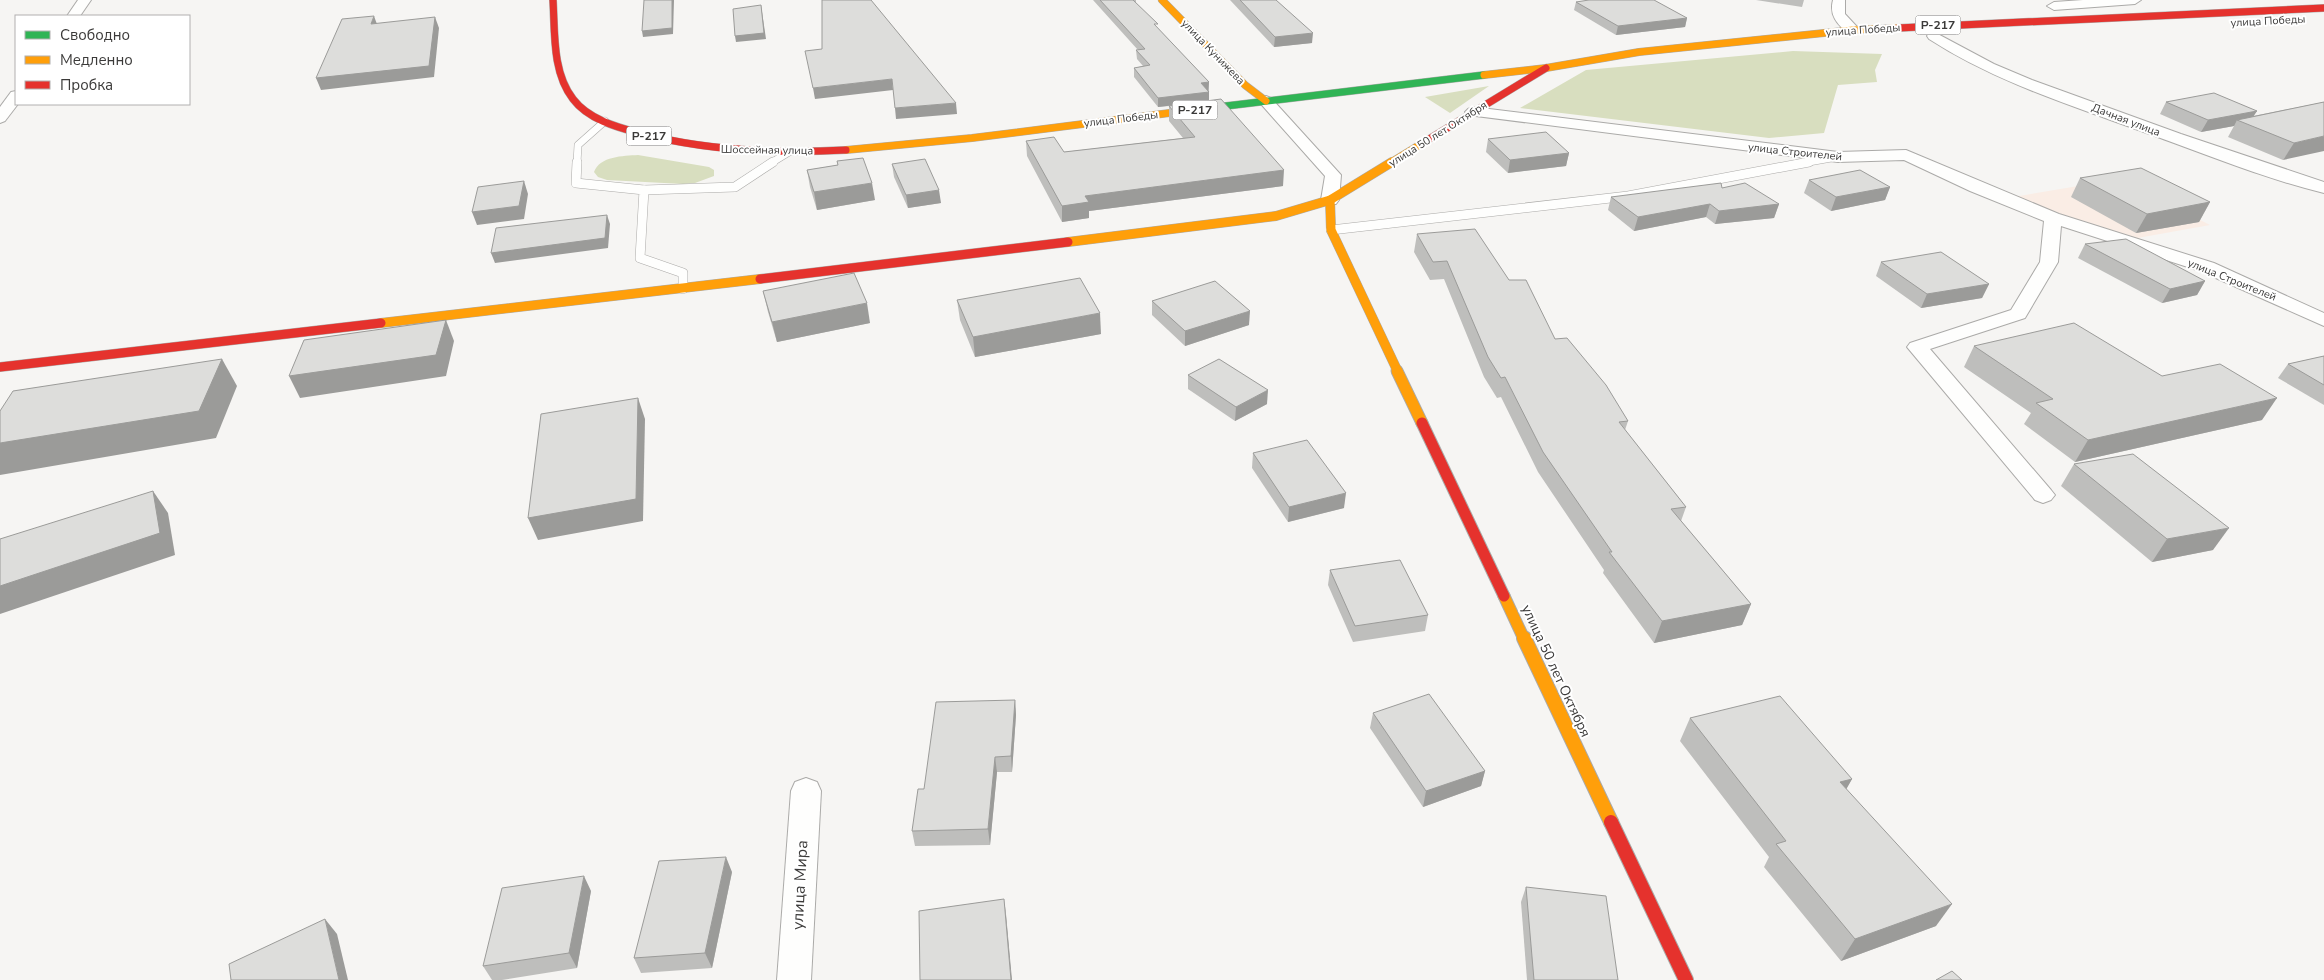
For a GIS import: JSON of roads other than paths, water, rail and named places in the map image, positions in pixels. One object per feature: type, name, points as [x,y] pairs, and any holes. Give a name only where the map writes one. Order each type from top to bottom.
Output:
[{"type":"main road","name":"Шоссейная улица","points":[[553,0],[561,73],[566,91],[581,108],[605,121],[638,134],[688,146],[736,152],[836,150]]},
{"type":"main road","name":"улица Кунижева","points":[[1162,0],[1245,86],[1266,101]]},
{"type":"main road","name":"улица Победы","points":[[1550,68],[1639,52],[1853,30],[2324,8]]},
{"type":"main road","name":"улица Победы","points":[[836,150],[968,138],[1550,68],[1809,42],[2324,18]]},
{"type":"main road","name":"улица 50 лет Октября","points":[[0,368],[683,289],[1208,226],[1276,216],[1330,200],[1473,112],[1550,68]]},
{"type":"main road","points":[[1330,200],[1331,230]]},
{"type":"main road","name":"улица 50 лет Октября","points":[[1331,230],[1686,980]]},
{"type":"street","points":[[74,15],[85,0]]},
{"type":"street","points":[[1839,0],[1837,7],[1840,18],[1853,30]]},
{"type":"street","points":[[2050,3],[2135,0]]},
{"type":"street","points":[[2050,3],[2076,20]]},
{"type":"street","name":"Дачная улица","points":[[1934,36],[1972,59],[2029,84],[2193,145],[2324,188]]},
{"type":"street","points":[[0,118],[15,96]]},
{"type":"street","points":[[1266,101],[1333,175],[1330,200]]},
{"type":"street","name":"улица Строителей","points":[[1473,112],[1838,157],[1906,155],[1976,187],[2053,218],[2208,267],[2324,320]]},
{"type":"street","points":[[2043,495],[1917,347],[2018,314],[2049,262],[2053,218]]},
{"type":"street","name":"улица Мира","points":[[794,980],[806,791]]},
{"type":"lane","points":[[605,121],[578,144],[576,183],[644,190],[735,188],[789,152]]},
{"type":"lane","points":[[1331,230],[1628,196],[1838,157]]},
{"type":"lane","points":[[644,190],[640,258],[683,273],[683,289]]}]
